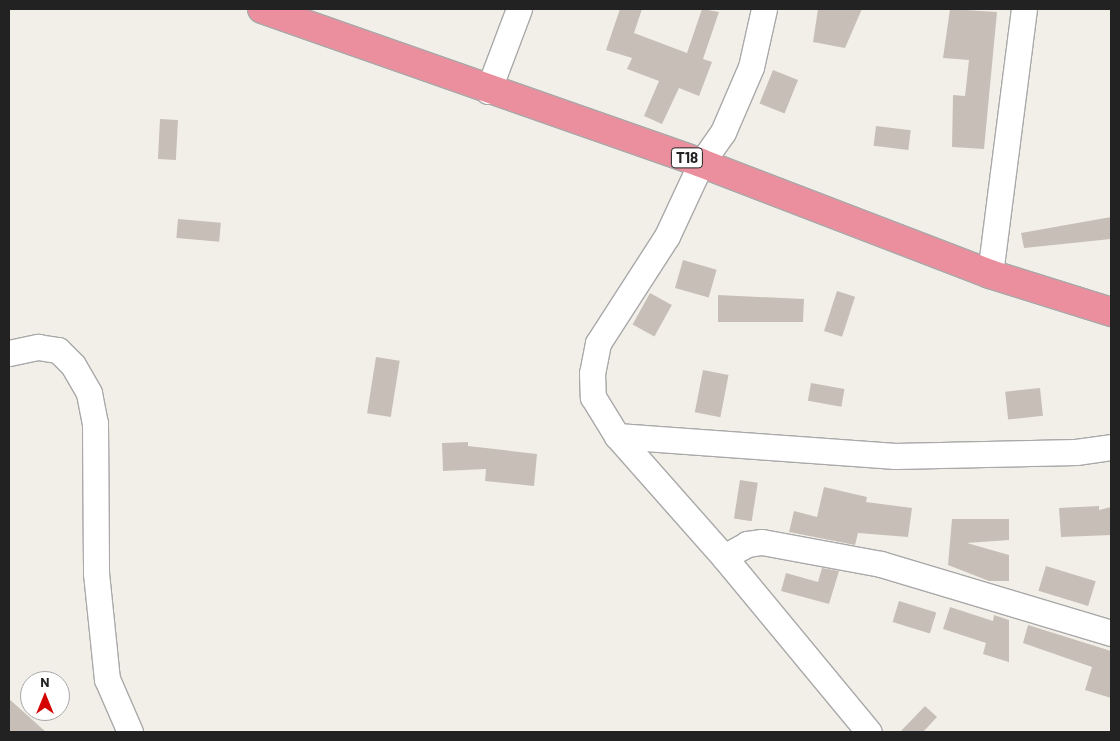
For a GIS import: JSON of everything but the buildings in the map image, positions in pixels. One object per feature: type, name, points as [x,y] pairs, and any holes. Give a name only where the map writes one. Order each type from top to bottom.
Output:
[{"type":"highway","name":"T18","points":[[262,9],[488,91],[701,162],[990,274],[1111,312]]},
{"type":"street","points":[[488,91],[520,9]]},
{"type":"street","points":[[764,9],[751,67],[723,132],[701,162],[668,236],[598,343],[592,373],[593,397],[617,436],[724,557],[869,732]]},
{"type":"street","points":[[990,274],[1024,9]]},
{"type":"street","points":[[9,353],[38,347],[58,350],[73,365],[89,393],[95,424],[96,573],[107,679],[130,732]]},
{"type":"street","points":[[617,436],[895,456],[1056,453],[1111,446]]},
{"type":"street","points":[[724,557],[747,544],[762,542],[881,564],[1111,633]]}]
